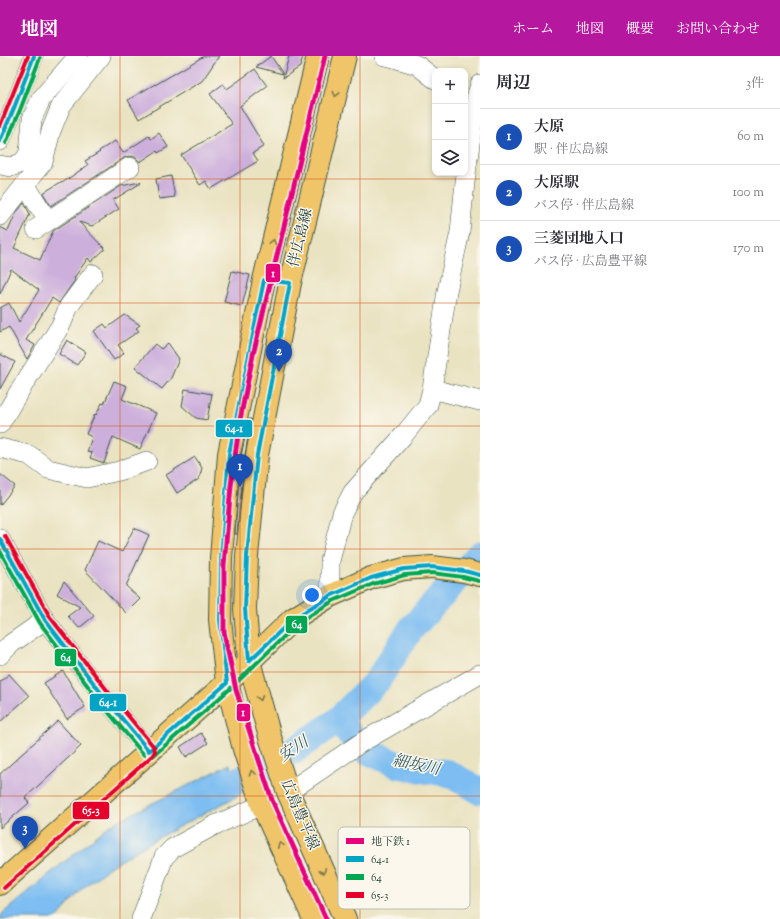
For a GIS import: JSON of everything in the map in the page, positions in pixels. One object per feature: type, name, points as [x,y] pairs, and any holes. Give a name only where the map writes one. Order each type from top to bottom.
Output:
[{"type":"main road","name":"伴広島線","points":[[226,683],[220,620],[221,559],[229,454],[264,280],[318,56]]},
{"type":"main road","name":"伴広島線","points":[[250,661],[245,609],[246,563],[256,455],[290,283],[346,56]]},
{"type":"main road","points":[[264,280],[290,283]]},
{"type":"main road","points":[[0,884],[226,683],[293,619],[330,596],[371,578],[404,569],[432,567],[464,571],[480,575]]},
{"type":"main road","name":"広島豊平線","points":[[250,661],[270,737],[286,788],[338,903]]},
{"type":"main road","name":"広島豊平線","points":[[226,683],[244,749],[261,801],[314,919]]},
{"type":"main road","name":"広島豊平線","points":[[340,909],[345,919]]},
{"type":"street","points":[[0,141],[34,56]]},
{"type":"street","points":[[0,165],[11,167],[23,162],[29,153],[32,119],[41,100],[78,56]]},
{"type":"street","points":[[0,216],[42,162],[51,131],[61,106],[101,56]]},
{"type":"street","points":[[384,56],[417,66],[432,77]]},
{"type":"street","points":[[330,596],[330,561],[342,513],[353,492],[403,436],[428,405],[432,389],[447,291],[460,232],[475,93]]},
{"type":"street","points":[[25,184],[42,225],[130,167]]},
{"type":"street","points":[[0,424],[61,325],[69,306],[93,274]]},
{"type":"street","points":[[432,389],[480,401]]},
{"type":"street","points":[[0,448],[29,455],[48,469],[87,478],[119,471],[147,461]]},
{"type":"street","points":[[0,539],[45,620],[149,752]]},
{"type":"street","points":[[0,656],[12,643],[45,620]]},
{"type":"street","points":[[286,788],[480,674]]},
{"type":"street","points":[[141,919],[164,856],[168,852],[261,801]]},
{"type":"water","points":[[230,764],[241,794],[156,839],[111,866],[83,888],[56,919],[0,919],[2,914],[110,825]]},
{"type":"building","points":[[204,56],[219,56],[202,81],[139,119],[128,100]]},
{"type":"building","points":[[271,56],[283,74],[256,67]]},
{"type":"building","points":[[289,56],[303,56],[300,67],[283,78]]},
{"type":"building","points":[[255,69],[267,86],[240,106],[264,146],[253,153],[258,161],[211,189],[206,181],[200,185],[181,155],[232,124],[210,94],[223,84],[227,89]]},
{"type":"building","points":[[159,133],[168,147],[158,153],[157,151],[140,162],[135,157],[129,156],[124,158],[51,206],[43,193],[61,182],[62,183],[88,165],[85,161],[115,141],[123,153],[149,136],[151,139]]},
{"type":"building","points":[[171,176],[175,197],[159,199],[156,179]]},
{"type":"building","points":[[141,183],[113,200],[119,209],[92,226],[79,222],[105,249],[91,262],[88,258],[59,303],[52,298],[26,340],[35,345],[27,359],[9,327],[0,332],[0,308],[9,303],[19,322],[39,290],[11,269],[0,294],[0,227],[8,231],[16,213],[24,203],[30,214],[14,248],[40,260],[53,231],[121,186]]},
{"type":"building","points":[[232,271],[250,275],[242,306],[224,302]]},
{"type":"building","points":[[125,315],[140,325],[136,328],[139,331],[118,345],[124,353],[114,360],[94,331],[104,324],[107,328]]},
{"type":"building","points":[[67,340],[86,352],[77,365],[59,354]]},
{"type":"building","points":[[168,343],[179,359],[171,378],[162,389],[135,367],[155,344],[161,349]]},
{"type":"building","points":[[0,354],[15,362],[0,389]]},
{"type":"building","points":[[114,381],[127,386],[122,399],[156,413],[140,449],[113,437],[104,463],[90,458],[92,453],[87,452],[92,437],[86,434],[95,414],[96,415],[102,403],[104,404]]},
{"type":"building","points":[[185,389],[212,394],[207,420],[196,418],[182,406]]},
{"type":"building","points":[[249,419],[251,419],[245,454],[237,534],[235,534],[241,456]]},
{"type":"building","points":[[195,457],[202,468],[199,479],[177,493],[166,475]]},
{"type":"building","points":[[0,474],[15,486],[0,505]]},
{"type":"building","points":[[134,528],[149,535],[126,586],[140,599],[126,613],[85,570],[98,541],[122,552]]},
{"type":"building","points":[[64,581],[94,616],[79,628],[68,616],[80,607],[57,594]]},
{"type":"building","points":[[63,671],[85,707],[67,719],[44,683]]},
{"type":"building","points":[[9,674],[29,696],[0,722],[0,682]]},
{"type":"building","points":[[58,721],[81,746],[25,798],[29,803],[0,828],[0,774]]},
{"type":"building","points":[[201,733],[208,743],[186,757],[180,747]]},
{"type":"waterway","name":"安川","points":[[204,797],[275,763],[336,722],[377,681],[411,629],[480,554]]},
{"type":"waterway","name":"細坂川","points":[[336,722],[344,728],[365,750],[398,765],[448,773],[480,791]]},
{"type":"metro line","name":"1","points":[[325,56],[253,355],[240,420],[231,486],[224,565],[224,632],[236,690],[272,800],[326,919]]},
{"type":"transit line","name":"65-3","points":[[0,126],[28,56]]},
{"type":"transit line","name":"64-1","points":[[0,141],[34,56]]},
{"type":"transit line","name":"64","points":[[6,143],[40,58]]},
{"type":"transit line","name":"64-1","points":[[0,539],[45,620],[105,698],[149,751],[227,683],[220,620],[221,559],[229,454],[264,280],[290,283],[257,455],[247,556],[245,609],[249,661]]},
{"type":"transit line","name":"65-3","points":[[4,888],[153,755],[155,751],[154,747],[110,694],[50,617],[5,536]]},
{"type":"transit line","name":"64","points":[[0,551],[40,623],[100,702],[144,755]]},
{"type":"transit line","name":"64-1","points":[[249,661],[293,619],[330,596],[371,578],[404,569],[432,567],[464,571],[480,575]]},
{"type":"transit line","name":"64","points":[[153,756],[231,688],[297,624],[333,601],[373,584],[405,575],[432,573],[463,577],[479,581]]},
{"type":"place","name":"大原駅","points":[[279,372]]},
{"type":"place","name":"大原","points":[[240,487]]},
{"type":"place","name":"三菱団地入口","points":[[25,849]]}]
